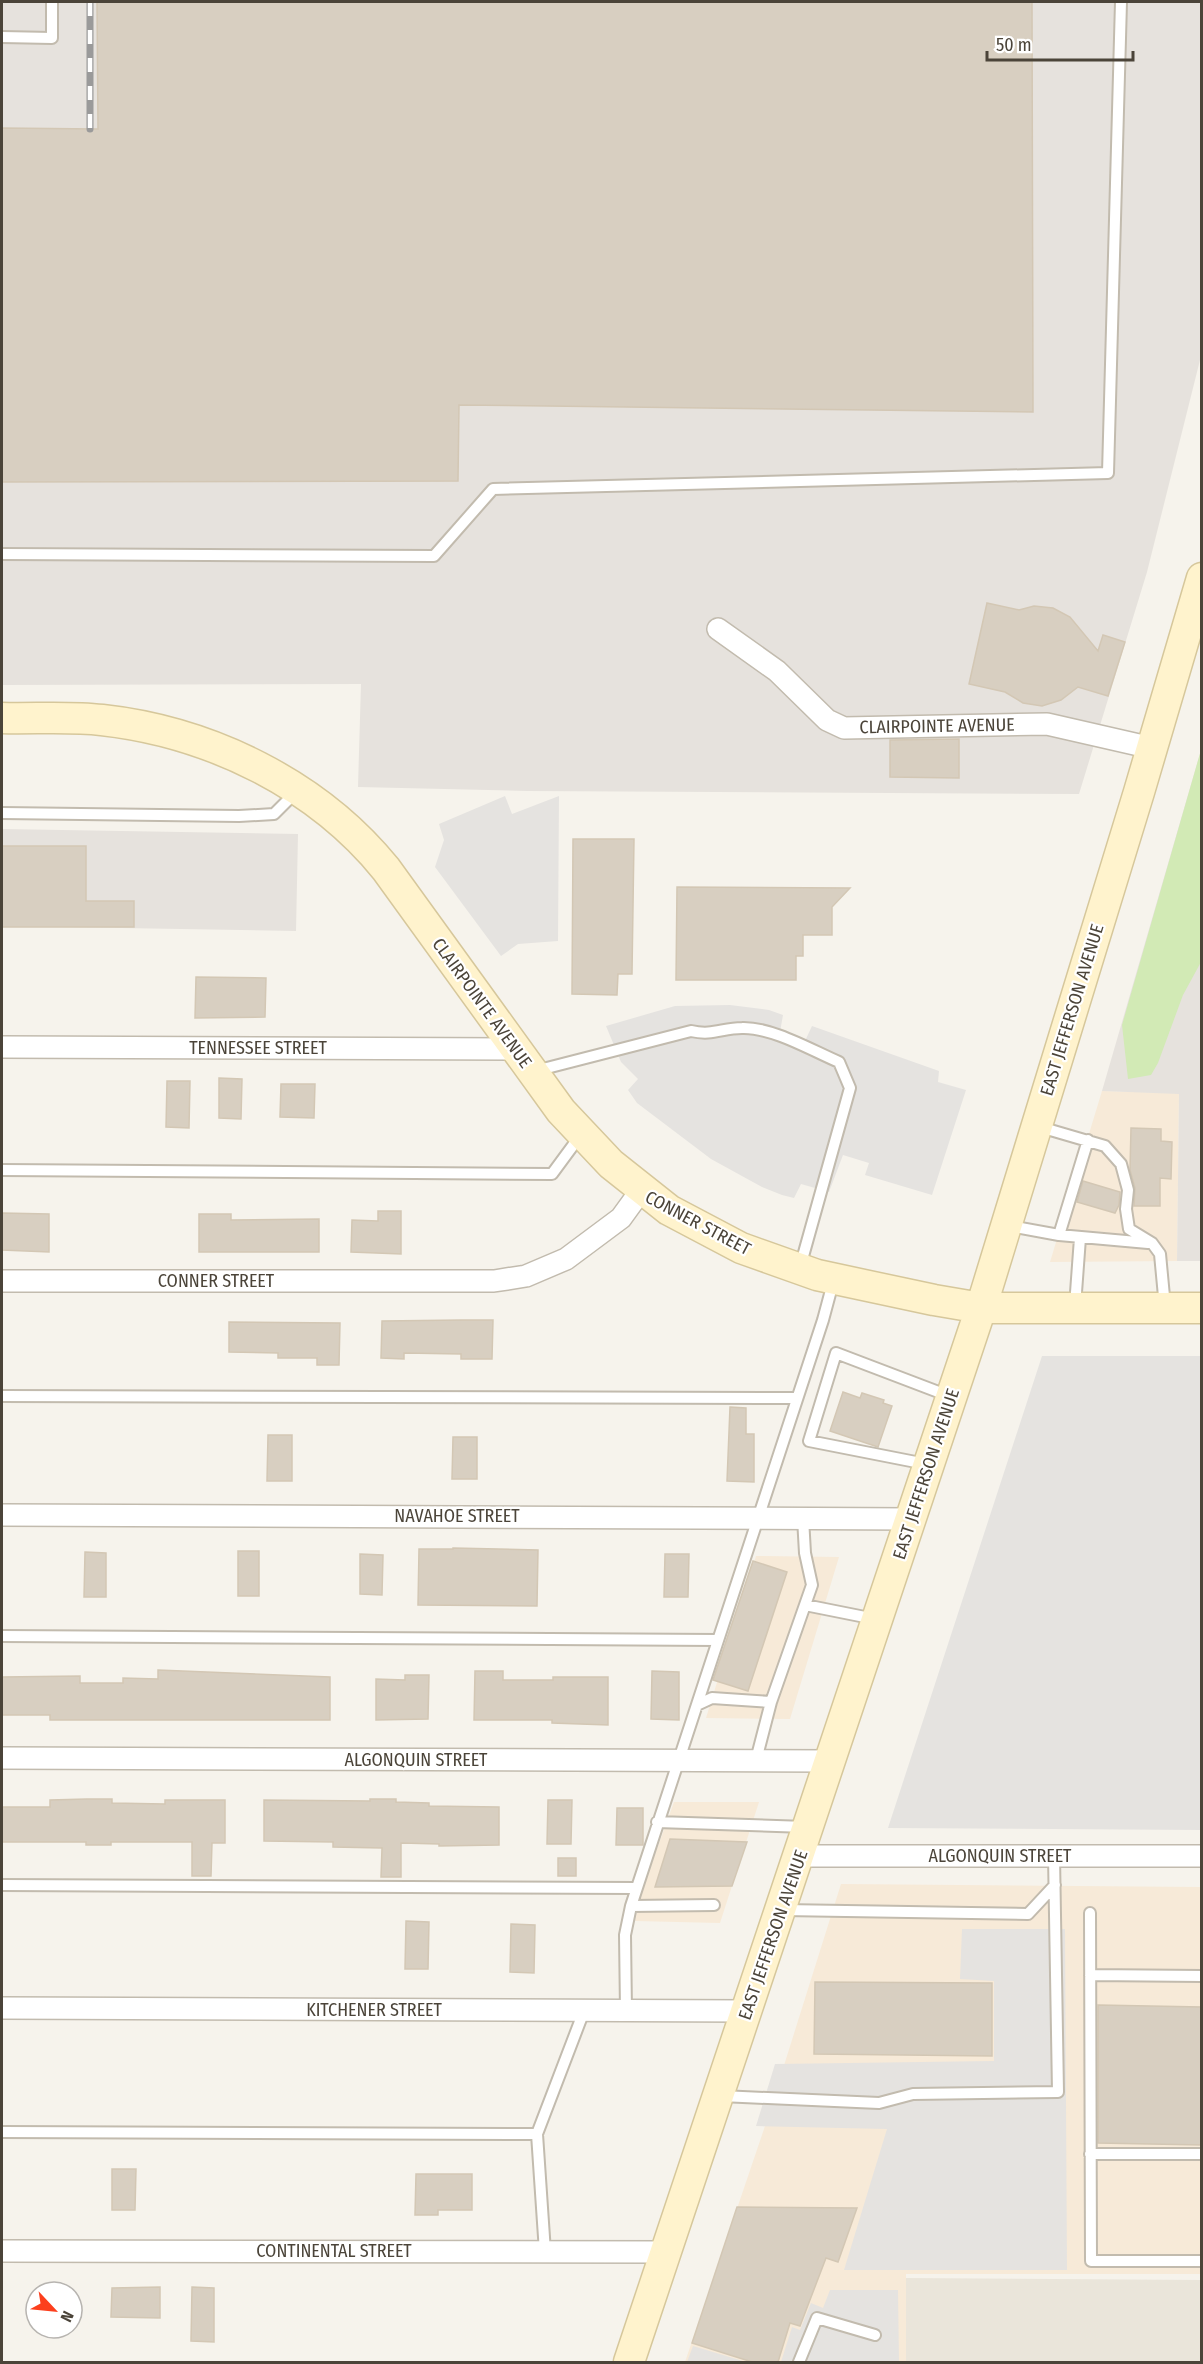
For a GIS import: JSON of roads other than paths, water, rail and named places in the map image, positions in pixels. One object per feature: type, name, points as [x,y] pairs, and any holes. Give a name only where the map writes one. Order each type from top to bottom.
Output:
[{"type":"main road","name":"EAST JEFFERSON AVENUE","points":[[629,2362],[981,1308],[1202,578]]},
{"type":"main road","name":"CLAIRPOINTE AVENUE","points":[[2,718],[100,719],[155,728],[223,749],[270,772],[327,812],[367,845],[386,868],[561,1112],[611,1164],[642,1189]]},
{"type":"main road","name":"CONNER STREET","points":[[642,1189],[669,1210],[741,1248],[834,1279],[981,1308],[1202,1308]]},
{"type":"street","name":"CLAIRPOINTE AVENUE","points":[[718,629],[777,671],[827,720],[844,728],[1047,724],[1152,748]]},
{"type":"street","name":"TENNESSEE STREET","points":[[2,1047],[523,1060]]},
{"type":"street","name":"CONNER STREET","points":[[2,1281],[494,1281],[526,1276],[566,1259],[621,1218],[642,1189]]},
{"type":"street","name":"NAVAHOE STREET","points":[[2,1515],[912,1519]]},
{"type":"street","name":"ALGONQUIN STREET","points":[[2,1758],[831,1761]]},
{"type":"street","name":"ALGONQUIN STREET","points":[[799,1856],[1202,1856]]},
{"type":"street","name":"KITCHENER STREET","points":[[2,2008],[747,2012]]},
{"type":"street","name":"CONTINENTAL STREET","points":[[2,2251],[666,2252]]},
{"type":"lane","points":[[2,37],[52,38],[52,2]]},
{"type":"lane","points":[[2,554],[434,556],[492,489],[1108,473],[1121,2]]},
{"type":"lane","points":[[2,813],[239,816],[274,814],[297,791]]},
{"type":"lane","points":[[523,1060],[691,1031],[706,1034],[742,1028],[773,1034],[839,1062],[850,1088],[799,1269]]},
{"type":"lane","points":[[1037,1126],[1105,1146],[1121,1164],[1128,1190],[1126,1209],[1129,1229],[1152,1243],[1160,1254],[1165,1308]]},
{"type":"lane","points":[[2,1170],[552,1174],[582,1133]]},
{"type":"lane","points":[[1059,1235],[1088,1140]]},
{"type":"lane","points":[[1006,1225],[1080,1238],[1152,1243]]},
{"type":"lane","points":[[1075,1308],[1080,1238]]},
{"type":"lane","points":[[626,2011],[625,1935],[636,1888],[680,1760],[823,1320],[834,1279]]},
{"type":"lane","points":[[929,1465],[809,1441],[836,1353],[952,1397]]},
{"type":"lane","points":[[2,1396],[796,1398]]},
{"type":"lane","points":[[756,1760],[771,1702],[812,1585],[805,1553],[803,1518]]},
{"type":"lane","points":[[805,1605],[878,1620]]},
{"type":"lane","points":[[2,1636],[718,1640]]},
{"type":"lane","points":[[697,1705],[712,1698],[771,1702]]},
{"type":"lane","points":[[657,1822],[809,1827]]},
{"type":"lane","points":[[718,2096],[879,2103],[913,2094],[1058,2092],[1054,1856]]},
{"type":"lane","points":[[781,1910],[1028,1914],[1055,1885]]},
{"type":"lane","points":[[2,1886],[636,1888]]},
{"type":"lane","points":[[631,1906],[714,1905]]},
{"type":"lane","points":[[1090,1913],[1091,2261],[1202,2261]]},
{"type":"lane","points":[[1090,1975],[1202,1977]]},
{"type":"lane","points":[[545,2252],[545,2225],[537,2134],[584,2011]]},
{"type":"lane","points":[[2,2132],[537,2134]]},
{"type":"lane","points":[[1090,2154],[1202,2154]]},
{"type":"lane","points":[[799,2362],[818,2318],[875,2335]]},
{"type":"railway","points":[[90,2],[90,129]]}]
